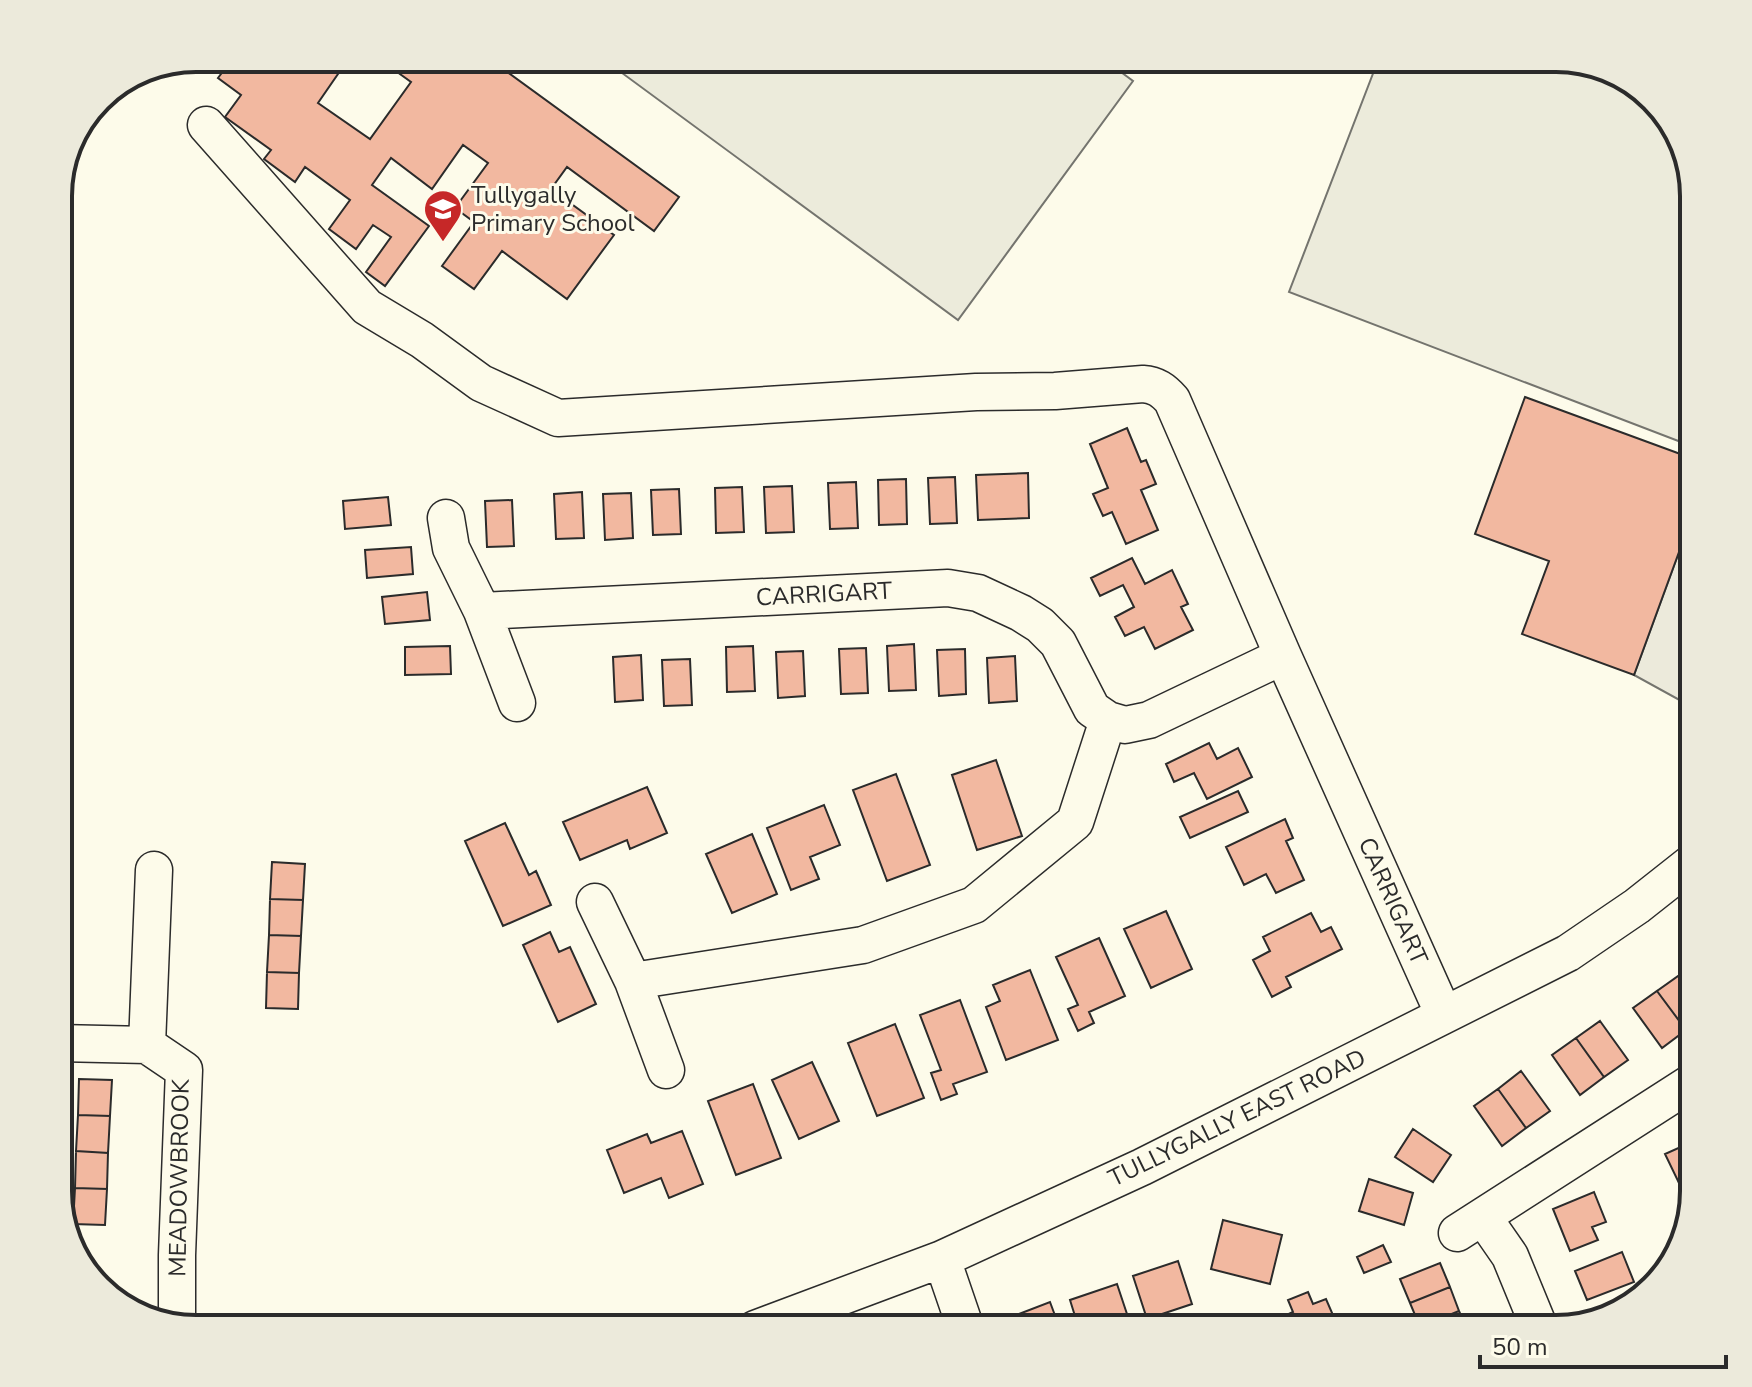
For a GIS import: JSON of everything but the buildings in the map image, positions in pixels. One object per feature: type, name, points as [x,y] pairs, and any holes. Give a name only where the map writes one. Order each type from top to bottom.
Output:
[{"type":"street","name":"CARRIGART","points":[[206,125],[367,307],[422,340],[481,383],[558,418],[1143,384],[1164,391],[1172,400],[1444,1015]]},
{"type":"street","points":[[446,518],[451,548],[482,611],[517,703]]},
{"type":"street","name":"CARRIGART","points":[[482,611],[948,588],[978,593],[1040,625],[1058,643],[1092,709],[1108,720]]},
{"type":"street","points":[[633,981],[863,945],[974,905],[1075,822],[1108,720],[1125,725],[1149,720],[1283,656]]},
{"type":"street","points":[[72,1043],[147,1045],[154,870]]},
{"type":"street","name":"TULLYGALLY EAST ROAD","points":[[792,1315],[942,1259],[1142,1167],[1568,953],[1680,872]]},
{"type":"street","points":[[595,902],[633,981],[666,1070]]},
{"type":"street","name":"MEADOWBROOK","points":[[147,1045],[184,1070],[177,1313]]},
{"type":"street","points":[[1534,1315],[1510,1256],[1470,1225],[1680,1090]]},
{"type":"street","points":[[942,1259],[961,1315]]},
{"type":"shaded area","points":[[621,72],[1121,72],[1133,81],[958,320]]},
{"type":"shaded area","points":[[1374,72],[1556,72],[1580,74],[1603,81],[1638,103],[1654,121],[1671,149],[1678,172],[1680,442],[1289,292]]},
{"type":"shaded area","points":[[1680,549],[1680,700],[1634,675]]},
{"type":"place","name":"Tullygally Primary School","points":[[443,243]]}]
